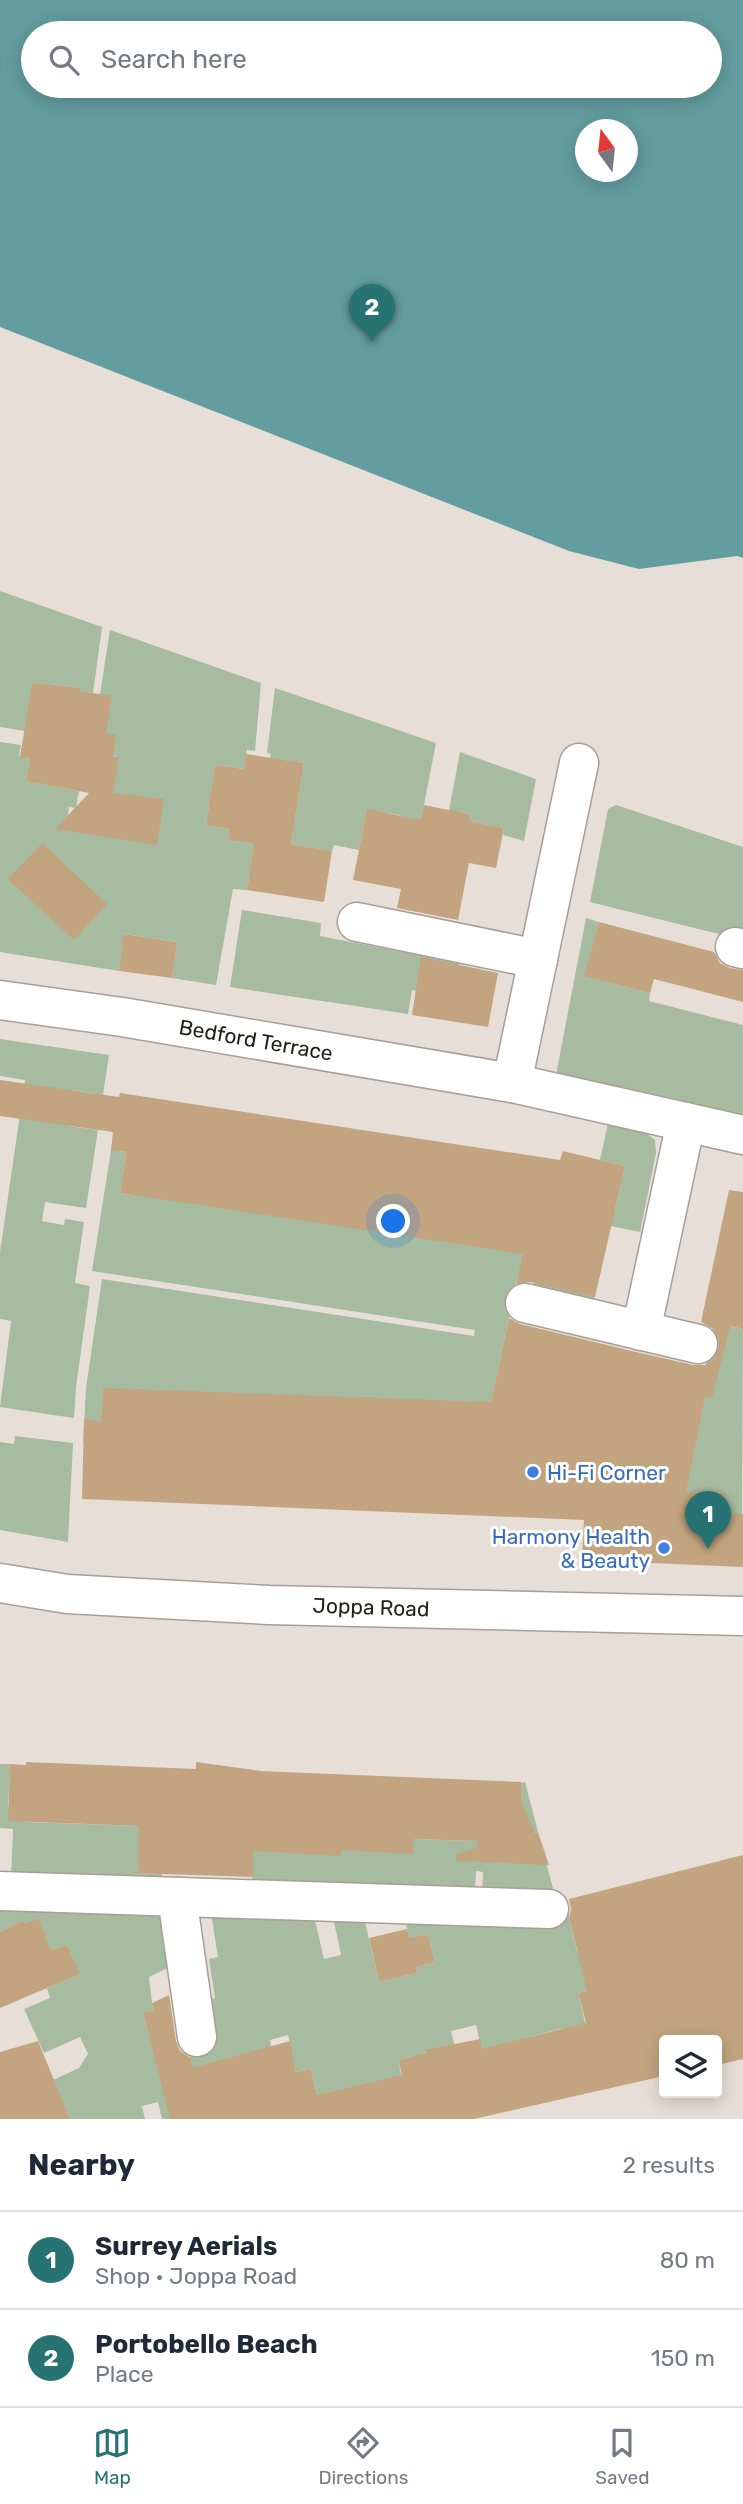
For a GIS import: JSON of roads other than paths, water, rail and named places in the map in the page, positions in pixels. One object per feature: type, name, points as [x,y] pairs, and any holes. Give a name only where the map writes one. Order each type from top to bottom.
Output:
[{"type":"street","points":[[512,1083],[576,777]]},
{"type":"street","points":[[357,922],[538,959]]},
{"type":"street","name":"Bedford Terrace","points":[[0,1000],[120,1033],[512,1083],[743,1135]]},
{"type":"street","points":[[641,1331],[686,1122]]},
{"type":"street","points":[[524,1303],[698,1344]]},
{"type":"street","name":"Joppa Road","points":[[0,1583],[67,1594],[269,1605],[743,1616]]},
{"type":"street","points":[[0,1891],[549,1909]]},
{"type":"street","points":[[177,1897],[197,2037]]},
{"type":"water","points":[[0,0],[743,0],[743,558],[737,556],[639,569],[569,551],[0,327]]},
{"type":"place","name":"Portobello Beach","points":[[372,342]]},
{"type":"place","name":"Hi-Fi Corner","points":[[533,1472]]},
{"type":"place","name":"Harmony Health & Beauty","points":[[664,1548]]},
{"type":"place","name":"Surrey Aerials","points":[[708,1549]]}]
